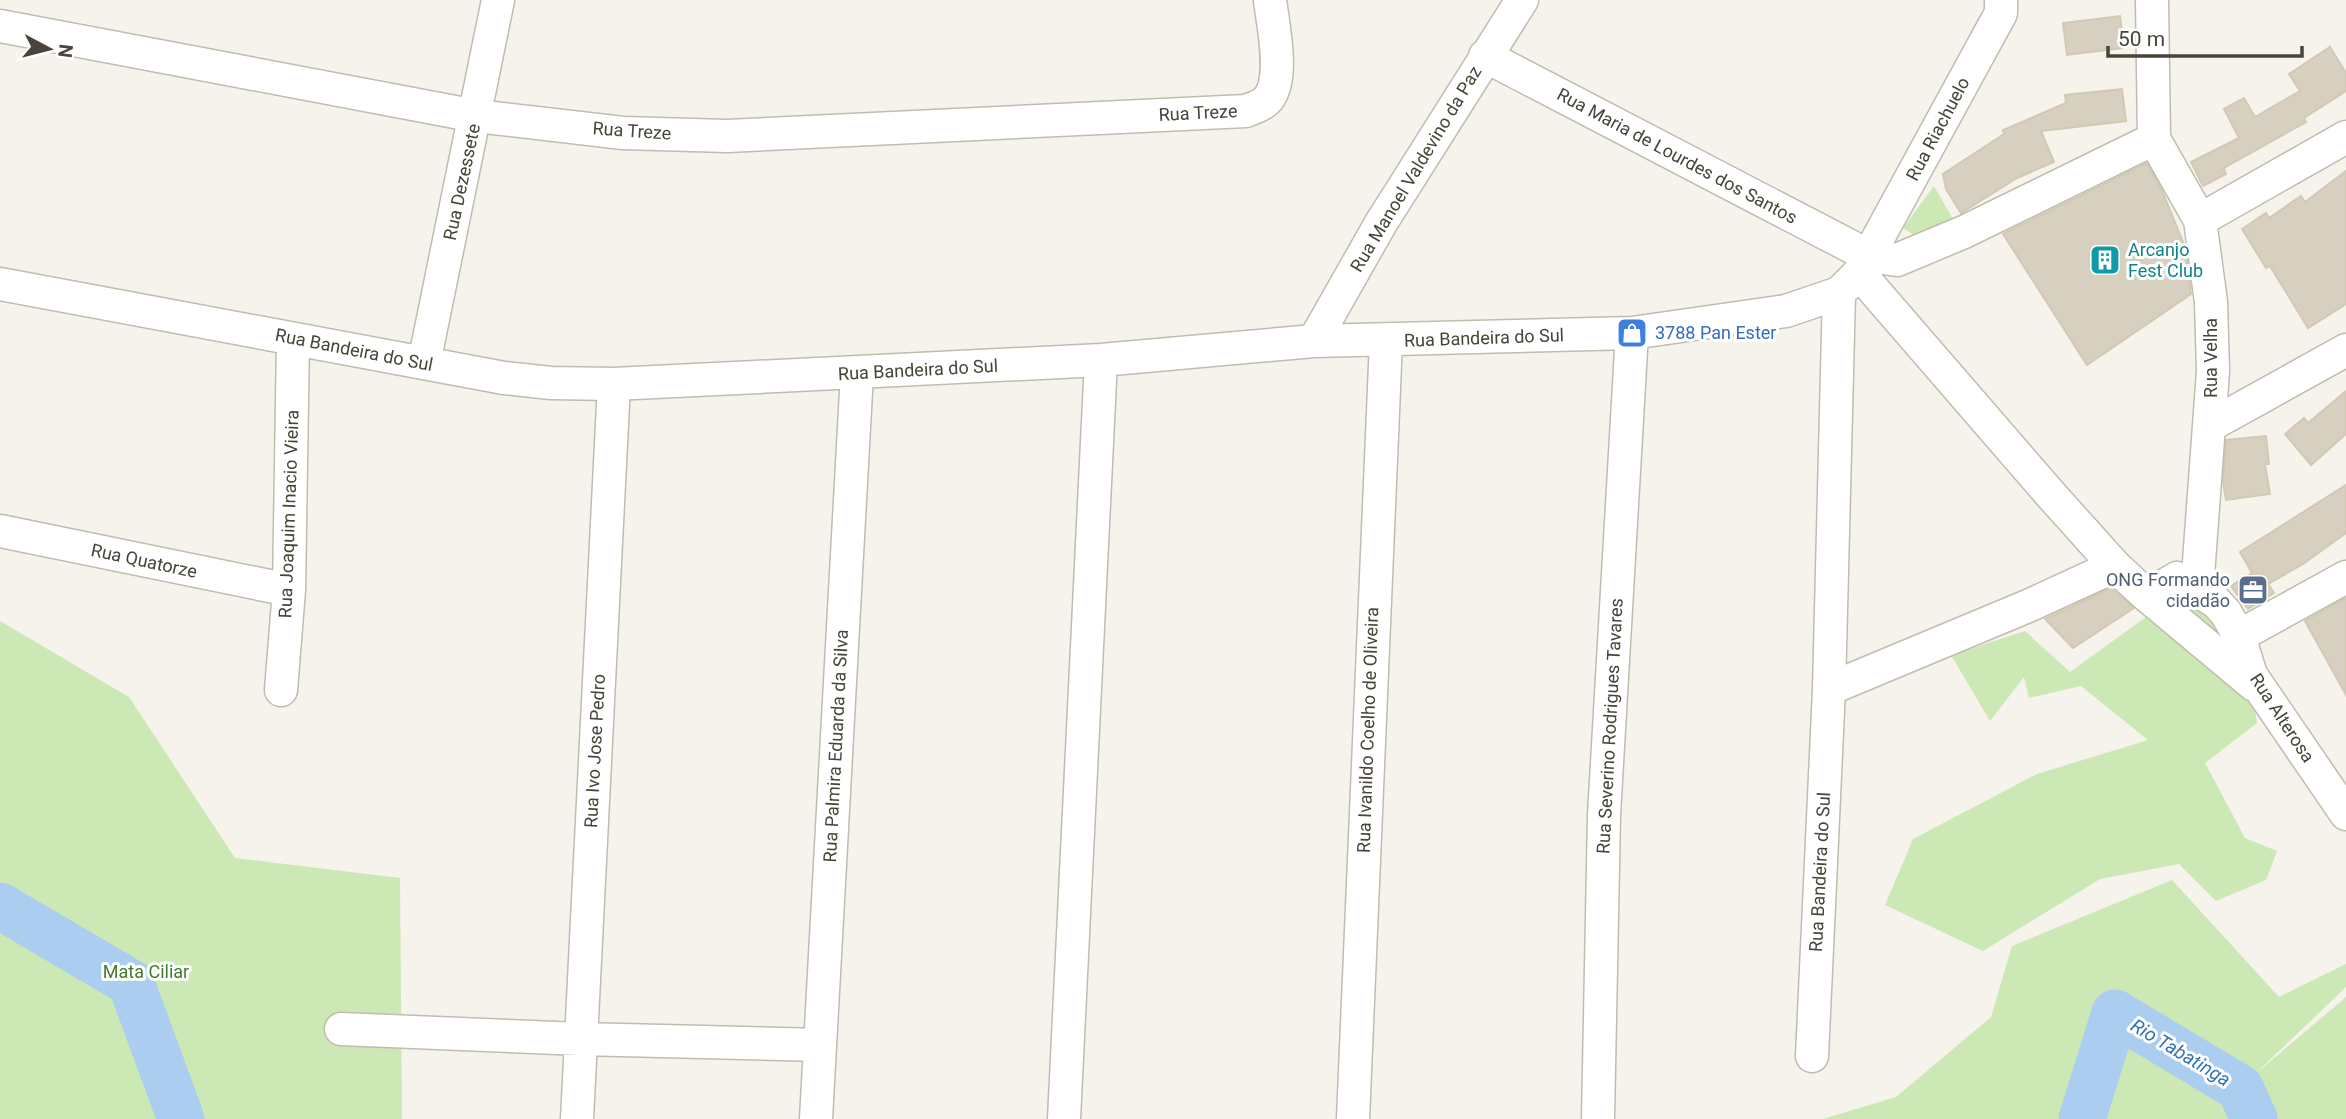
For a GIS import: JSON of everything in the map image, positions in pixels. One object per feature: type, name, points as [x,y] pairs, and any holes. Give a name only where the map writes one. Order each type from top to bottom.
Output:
[{"type":"street","name":"Rua Dezessete","points":[[424,363],[498,0]]},
{"type":"street","name":"Rua Treze","points":[[0,26],[476,116],[624,132],[727,136],[1246,111],[1269,98],[1278,73],[1270,0]]},
{"type":"street","name":"Rua Manoel Valdevino da Paz","points":[[1314,341],[1381,223],[1522,0]]},
{"type":"street","points":[[2152,0],[2154,139],[1964,232],[1856,274],[2115,566],[2262,691]]},
{"type":"street","name":"Rua Riachuelo","points":[[1856,274],[1993,4]]},
{"type":"street","name":"Rua Maria de Lourdes dos Santos","points":[[1485,56],[1856,274]]},
{"type":"street","points":[[2200,220],[2346,137]]},
{"type":"street","name":"Rua Velha","points":[[2154,139],[2200,220],[2211,302],[2213,372],[2197,589]]},
{"type":"street","name":"Rua Bandeira do Sul","points":[[0,284],[504,378],[551,383],[614,384],[1101,360],[1314,341],[1632,334],[1786,311],[1856,274]]},
{"type":"street","name":"Rua Bandeira do Sul","points":[[1812,1056],[1829,689],[1856,274]]},
{"type":"street","name":"Rua Severino Rodrigues Tavares","points":[[1598,1119],[1604,815],[1632,334]]},
{"type":"street","name":"Rua Joaquim Inacio Vieira","points":[[281,690],[289,590],[293,338]]},
{"type":"street","name":"Rua Ivanildo Coelho de Oliveira","points":[[1353,1119],[1385,341]]},
{"type":"street","points":[[2209,426],[2346,349]]},
{"type":"street","points":[[1064,1119],[1101,360]]},
{"type":"street","name":"Rua Palmira Eduarda da Silva","points":[[816,1119],[857,373]]},
{"type":"street","name":"Rua Ivo Jose Pedro","points":[[577,1119],[614,384]]},
{"type":"street","name":"Rua Quatorze","points":[[0,531],[289,590]]},
{"type":"street","points":[[1829,689],[2028,606],[2115,566]]},
{"type":"street","points":[[2239,635],[2346,577]]},
{"type":"street","points":[[2145,594],[2152,593],[2177,578],[2197,589]]},
{"type":"street","name":"Rua Alterosa","points":[[2197,589],[2216,601],[2226,613],[2239,635],[2251,675],[2346,814]]},
{"type":"street","points":[[341,1029],[820,1045]]},
{"type":"green space","points":[[1934,186],[1954,221],[1925,242],[1903,228]]},
{"type":"green space","points":[[2170,593],[2204,604],[2236,658],[2168,605]]},
{"type":"green space","points":[[2146,617],[2172,633],[2254,705],[2257,723],[2205,763],[2245,838],[2277,851],[2266,880],[2216,901],[2179,864],[2100,879],[1983,951],[1885,905],[1913,839],[2037,774],[2148,740],[2081,686],[2029,698],[2024,677],[1990,721],[1951,655],[2025,631],[2070,672]]},
{"type":"green space","name":"Mata Ciliar","points":[[0,621],[129,697],[235,858],[400,878],[402,1119],[0,1119]]},
{"type":"green space","points":[[2172,880],[2279,997],[2346,964],[2346,987],[2254,1075],[2346,997],[2346,1119],[1823,1119],[1896,1097],[1991,1017],[2012,946]]},
{"type":"building","points":[[2120,16],[2124,48],[2067,55],[2063,23]]},
{"type":"building","points":[[2330,47],[2346,73],[2346,91],[2304,118],[2306,122],[2224,168],[2226,174],[2203,186],[2191,162],[2239,138],[2224,109],[2244,98],[2255,117],[2300,91],[2289,74]]},
{"type":"building","points":[[2122,89],[2126,121],[2041,131],[2054,162],[2017,178],[1961,213],[1946,189],[1943,174],[2004,134],[2003,130],[2066,103],[2065,95]]},
{"type":"building","name":"Arcanjo Fest Club","points":[[2147,163],[2163,193],[2185,247],[2191,294],[2087,365],[2003,234]]},
{"type":"building","points":[[2346,171],[2346,304],[2308,328],[2270,266],[2266,268],[2242,229],[2266,213],[2269,218],[2301,196],[2305,202]]},
{"type":"building","points":[[2346,391],[2346,434],[2311,465],[2285,434],[2304,418],[2308,423]]},
{"type":"building","points":[[2266,436],[2269,464],[2265,464],[2270,494],[2226,500],[2223,482],[2226,440]]},
{"type":"building","points":[[2346,485],[2346,533],[2303,564],[2268,584],[2274,593],[2248,609],[2231,586],[2252,573],[2240,552]]},
{"type":"building","points":[[2111,588],[2134,608],[2073,648],[2045,619]]},
{"type":"building","points":[[2346,598],[2346,695],[2305,621]]},
{"type":"waterway","name":"Rio Tabatinga","points":[[0,906],[131,983],[181,1119]]},
{"type":"waterway","name":"Rio Tabatinga","points":[[2082,1119],[2115,1013],[2240,1088],[2254,1119]]},
{"type":"place","name":"Arcanjo Fest Club","points":[[2105,260]]},
{"type":"place","name":"3788 Pan Ester","points":[[1632,333]]},
{"type":"place","name":"ONG Formando cidadão","points":[[2253,590]]}]
